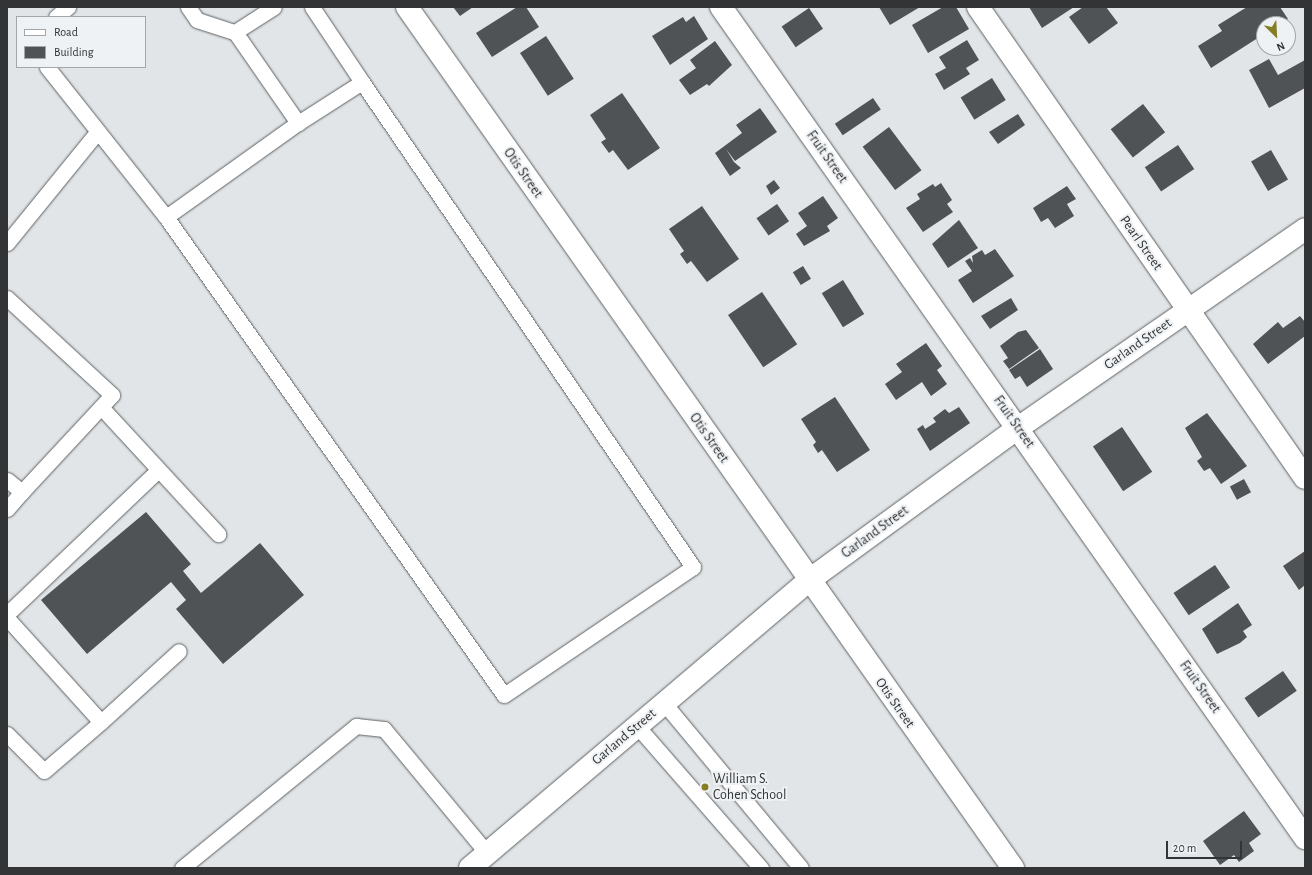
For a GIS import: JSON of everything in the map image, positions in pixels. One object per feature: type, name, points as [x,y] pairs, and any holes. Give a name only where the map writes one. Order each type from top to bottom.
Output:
[{"type":"street","name":"Otis Street","points":[[407,7],[808,581],[1013,868]]},
{"type":"street","name":"Fruit Street","points":[[721,7],[1305,838]]},
{"type":"street","name":"Pearl Street","points":[[978,7],[1305,478]]},
{"type":"street","name":"Garland Street","points":[[470,868],[808,581],[1018,428],[1305,229]]},
{"type":"lane","points":[[57,16],[68,7]]},
{"type":"lane","points":[[188,7],[197,20],[235,32],[298,124]]},
{"type":"lane","points":[[235,32],[274,7]]},
{"type":"lane","points":[[48,68],[166,217],[504,695],[693,567],[312,7]]},
{"type":"lane","points":[[166,217],[298,124],[362,82]]},
{"type":"lane","points":[[7,243],[98,131]]},
{"type":"lane","points":[[7,298],[112,395],[7,509]]},
{"type":"lane","points":[[101,407],[218,534]]},
{"type":"lane","points":[[7,614],[158,470]]},
{"type":"lane","points":[[7,480],[22,492]]},
{"type":"lane","points":[[7,618],[101,722]]},
{"type":"lane","points":[[7,734],[44,771],[101,722],[179,651]]},
{"type":"lane","points":[[664,703],[801,868]]},
{"type":"lane","points":[[182,868],[356,726],[384,729],[487,853]]},
{"type":"lane","points":[[637,726],[761,868]]},
{"type":"building","points":[[453,7],[473,7],[460,16]]},
{"type":"building","points":[[517,7],[526,7],[539,27],[492,57],[476,33]]},
{"type":"building","points":[[879,7],[920,7],[890,25]]},
{"type":"building","points":[[943,7],[956,7],[969,29],[928,53],[912,25]]},
{"type":"building","points":[[1029,7],[1074,7],[1042,28]]},
{"type":"building","points":[[1083,7],[1106,7],[1118,23],[1089,44],[1069,17]]},
{"type":"building","points":[[1247,7],[1280,7],[1286,16],[1256,16],[1256,39],[1211,68],[1198,46],[1222,31],[1218,25]]},
{"type":"building","points":[[809,8],[823,29],[796,47],[782,26]]},
{"type":"building","points":[[694,16],[708,39],[670,65],[652,36],[683,17],[686,22]]},
{"type":"building","points":[[546,36],[574,79],[548,96],[520,53]]},
{"type":"building","points":[[967,40],[979,60],[966,68],[970,74],[944,90],[935,74],[946,68],[939,57]]},
{"type":"building","points":[[715,41],[732,65],[709,86],[707,84],[690,95],[679,80],[696,68],[690,60]]},
{"type":"building","points":[[1269,59],[1278,75],[1305,60],[1305,88],[1269,108],[1249,70]]},
{"type":"building","points":[[992,78],[1006,100],[974,120],[961,98]]},
{"type":"building","points":[[622,93],[660,148],[628,170],[613,150],[609,153],[601,142],[606,139],[590,115]]},
{"type":"building","points":[[873,98],[881,110],[843,135],[835,124]]},
{"type":"building","points":[[1143,104],[1165,132],[1133,158],[1111,129]]},
{"type":"building","points":[[760,108],[777,132],[735,161],[726,149],[734,162],[741,168],[730,176],[715,153],[742,133],[736,125]]},
{"type":"building","points":[[1018,114],[1025,125],[998,144],[989,132]]},
{"type":"building","points":[[889,127],[921,170],[895,190],[863,147]]},
{"type":"building","points":[[1178,145],[1194,169],[1161,191],[1145,167]]},
{"type":"building","points":[[1271,150],[1288,179],[1268,191],[1251,162]]},
{"type":"building","points":[[774,180],[780,188],[771,195],[766,186]]},
{"type":"building","points":[[941,183],[952,200],[947,204],[953,212],[923,232],[906,208],[920,199],[917,194],[933,184],[935,187]]},
{"type":"building","points":[[1067,186],[1076,199],[1067,204],[1074,216],[1055,228],[1048,218],[1041,222],[1033,208]]},
{"type":"building","points":[[823,196],[838,218],[827,226],[830,231],[804,246],[796,234],[807,226],[798,213]]},
{"type":"building","points":[[777,204],[789,221],[769,236],[757,218]]},
{"type":"building","points":[[702,206],[739,259],[707,282],[691,261],[687,264],[680,254],[684,251],[669,229]]},
{"type":"building","points":[[959,220],[978,248],[948,268],[932,244]]},
{"type":"building","points":[[995,249],[1014,276],[973,303],[958,280],[972,271],[965,261],[970,258],[973,263],[972,256],[982,250],[985,255]]},
{"type":"building","points":[[803,266],[811,279],[801,285],[793,272]]},
{"type":"building","points":[[843,280],[864,314],[843,327],[822,293]]},
{"type":"building","points":[[762,292],[797,344],[763,367],[728,315]]},
{"type":"building","points":[[1011,298],[1018,310],[990,329],[981,316]]},
{"type":"building","points":[[1300,316],[1305,322],[1305,336],[1268,364],[1253,344],[1278,322],[1283,328]]},
{"type":"building","points":[[1026,330],[1039,348],[1009,369],[1003,361],[1008,358],[1000,346],[1018,332]]},
{"type":"building","points":[[926,343],[942,366],[937,370],[947,384],[931,396],[922,382],[896,400],[885,384],[902,372],[896,364]]},
{"type":"building","points":[[1040,349],[1053,369],[1027,387],[1020,376],[1015,379],[1009,370]]},
{"type":"building","points":[[835,397],[870,450],[837,472],[822,450],[818,453],[813,445],[816,442],[801,419]]},
{"type":"building","points":[[959,407],[970,423],[930,451],[917,429],[923,425],[925,429],[936,422],[933,418],[945,409],[949,413]]},
{"type":"building","points":[[1207,413],[1247,466],[1221,484],[1210,468],[1204,471],[1197,461],[1202,457],[1185,428]]},
{"type":"building","points":[[1122,427],[1152,472],[1123,491],[1093,447]]},
{"type":"building","points":[[1244,479],[1251,492],[1237,500],[1230,487]]},
{"type":"building","points":[[146,512],[191,564],[183,571],[201,593],[260,543],[304,595],[223,664],[176,609],[186,600],[171,582],[87,654],[41,600]]},
{"type":"building","points":[[1305,551],[1305,585],[1299,590],[1283,566]]},
{"type":"building","points":[[1215,565],[1230,587],[1189,615],[1174,593]]},
{"type":"building","points":[[1238,603],[1252,625],[1243,631],[1247,637],[1240,643],[1217,654],[1202,629]]},
{"type":"building","points":[[1283,671],[1297,691],[1258,718],[1244,698]]},
{"type":"building","points":[[1244,811],[1261,834],[1249,843],[1254,851],[1239,862],[1234,855],[1220,865],[1203,841]]},
{"type":"place","name":"William S. Cohen School","points":[[705,787]]}]
